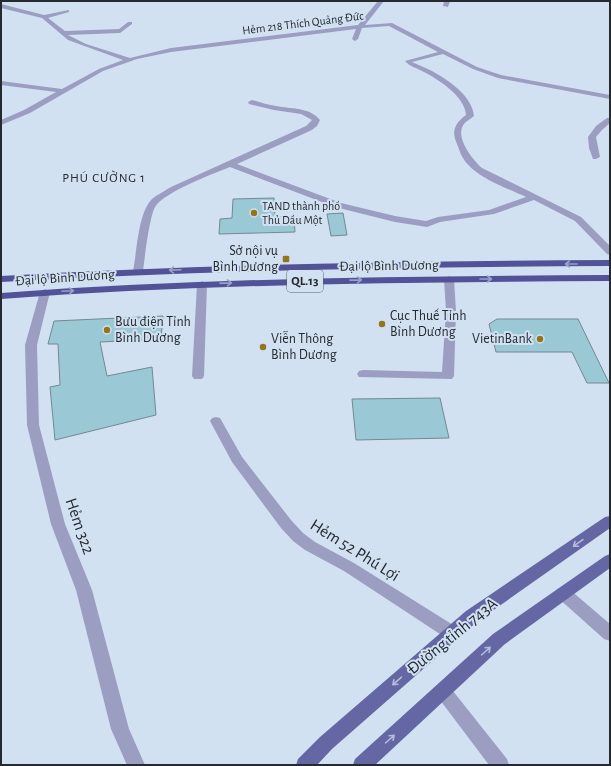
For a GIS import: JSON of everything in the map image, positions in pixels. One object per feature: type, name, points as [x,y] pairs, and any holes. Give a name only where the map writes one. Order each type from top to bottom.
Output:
[{"type":"highway","name":"Đại lộ Bình Dương","points":[[1,279],[138,271],[416,264],[610,263]]},
{"type":"highway","points":[[136,287],[138,271]]},
{"type":"highway","name":"Đại lộ Bình Dương","points":[[1,296],[45,292],[202,284],[449,279],[610,278]]},
{"type":"main road","name":"Đường tỉnh 743A","points":[[305,765],[326,743],[472,616],[610,521]]},
{"type":"main road","points":[[362,765],[500,639],[610,560]]},
{"type":"street","points":[[355,39],[360,27],[381,1]]},
{"type":"street","points":[[1,6],[44,16],[67,11]]},
{"type":"street","points":[[371,14],[475,68],[500,78],[610,97]]},
{"type":"street","points":[[44,16],[70,39],[129,60]]},
{"type":"street","points":[[65,33],[120,31],[130,23]]},
{"type":"street","name":"Hẻm 218 Thích Quảng Đức","points":[[1,123],[26,112],[102,69],[129,60],[171,50],[390,24]]},
{"type":"street","points":[[444,52],[408,61],[443,81],[464,102],[471,113],[470,116],[461,122],[457,130],[459,140],[467,158],[479,170],[578,219],[610,252]]},
{"type":"street","points":[[1,83],[62,91]]},
{"type":"street","points":[[138,271],[148,213],[151,204],[174,189],[309,128],[316,120],[310,116],[293,111],[275,109],[252,102]]},
{"type":"street","points":[[596,157],[592,137],[599,128],[610,120]]},
{"type":"street","points":[[231,164],[338,205],[395,219],[427,224],[438,220],[491,212],[534,198]]},
{"type":"street","points":[[363,374],[448,376],[451,311],[449,279]]},
{"type":"street","points":[[198,376],[202,284]]},
{"type":"street","name":"Hẻm 322","points":[[45,292],[31,345],[33,425],[58,524],[84,590],[120,729],[136,765]]},
{"type":"street","name":"Hẻm 52 Phú Lợi","points":[[216,421],[237,459],[286,524],[298,537],[310,546],[349,567],[452,633]]},
{"type":"street","points":[[563,593],[610,634]]},
{"type":"street","points":[[443,691],[500,765]]},
{"type":"building","name":"TAND thành phố Thủ Dầu Một","points":[[274,198],[275,217],[294,217],[295,232],[219,234],[220,219],[232,218],[233,199]]},
{"type":"building","points":[[343,213],[347,235],[331,236],[327,214]]},
{"type":"building","points":[[163,316],[161,339],[100,342],[107,376],[152,367],[156,415],[55,440],[50,387],[60,385],[58,344],[48,344],[54,321]]},
{"type":"building","name":"VietinBank","points":[[497,319],[578,319],[609,383],[587,383],[572,352],[496,352],[489,324]]},
{"type":"building","points":[[440,398],[449,438],[356,440],[352,399]]},
{"type":"place","name":"TAND thành phố Thủ Dầu Một","points":[[254,213]]},
{"type":"place","name":"Sở nội vụ Bình Dương","points":[[286,259]]},
{"type":"place","name":"Cục Thuế Tỉnh Bình Dương","points":[[382,324]]},
{"type":"place","name":"Bưu điện Tỉnh Bình Dương","points":[[107,330]]},
{"type":"place","name":"VietinBank","points":[[540,339]]},
{"type":"place","name":"Viễn Thông Bình Dương","points":[[263,347]]},
{"type":"district","name":"PHÚ CƯỜNG 1","points":[[104,178]]}]
